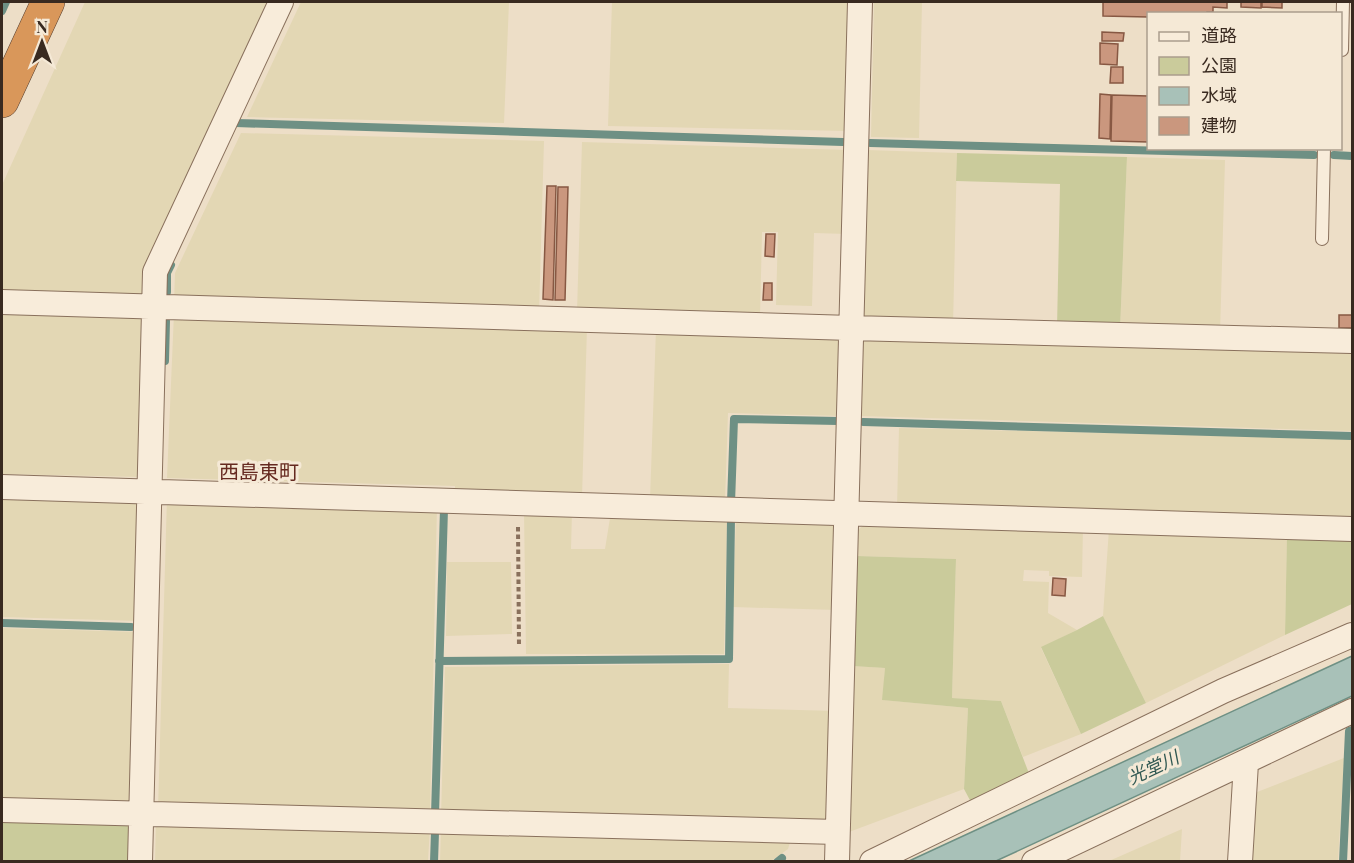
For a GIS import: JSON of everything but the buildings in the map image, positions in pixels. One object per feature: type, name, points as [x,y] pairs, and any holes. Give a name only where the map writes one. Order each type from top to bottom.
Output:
[{"type":"highway","points":[[2,101],[48,2]]},
{"type":"street","points":[[140,861],[155,272],[281,2]]},
{"type":"street","points":[[837,861],[860,2]]},
{"type":"street","points":[[2,302],[851,328],[1353,340]]},
{"type":"street","points":[[2,487],[1353,529]]},
{"type":"street","points":[[872,861],[1223,691],[1353,635]]},
{"type":"street","points":[[1034,861],[1353,711]]},
{"type":"street","points":[[1240,861],[1246,763]]},
{"type":"street","points":[[2,810],[837,832]]},
{"type":"lane","points":[[1342,50],[1343,2]]},
{"type":"lane","points":[[1322,239],[1324,150]]},
{"type":"path","points":[[518,503],[519,647]]},
{"type":"shaded area","points":[[85,2],[273,2],[147,294],[140,302],[2,298],[2,185]]},
{"type":"shaded area","points":[[301,2],[509,2],[504,123],[247,117]]},
{"type":"shaded area","points":[[612,2],[852,2],[848,131],[608,126]]},
{"type":"shaded area","points":[[874,2],[922,2],[919,138],[871,137]]},
{"type":"shaded area","points":[[241,133],[544,141],[539,313],[174,303],[175,273]]},
{"type":"shaded area","points":[[582,142],[849,150],[847,234],[814,233],[812,306],[776,305],[778,232],[762,232],[760,318],[577,313]]},
{"type":"shaded area","points":[[867,150],[957,153],[953,326],[862,318]]},
{"type":"shaded area","points":[[1127,157],[1225,160],[1220,333],[1120,330]]},
{"type":"shaded area","points":[[2,312],[141,316],[147,322],[142,477],[2,474]]},
{"type":"shaded area","points":[[174,313],[587,327],[582,497],[455,494],[455,486],[167,478]]},
{"type":"shaded area","points":[[656,329],[837,334],[845,344],[843,416],[728,413],[725,501],[650,500]]},
{"type":"shaded area","points":[[871,333],[1352,346],[1352,431],[860,416],[861,343]]},
{"type":"shaded area","points":[[899,428],[1352,439],[1352,522],[897,507]]},
{"type":"shaded area","points":[[2,492],[142,500],[140,621],[2,617]]},
{"type":"shaded area","points":[[167,497],[437,506],[430,816],[158,810]]},
{"type":"shaded area","points":[[524,511],[572,511],[571,549],[605,549],[611,512],[727,514],[724,654],[526,654]]},
{"type":"shaded area","points":[[736,517],[831,519],[840,529],[836,610],[733,607]]},
{"type":"shaded area","points":[[866,523],[1083,527],[1082,577],[1049,576],[1049,571],[1024,570],[1023,581],[1049,582],[1048,613],[1077,630],[1041,648],[1081,734],[1023,757],[1001,701],[952,698],[956,559],[857,556],[858,530]]},
{"type":"shaded area","points":[[1109,529],[1287,534],[1285,635],[1146,703],[1103,616]]},
{"type":"shaded area","points":[[447,562],[511,562],[512,634],[446,636]]},
{"type":"shaded area","points":[[2,628],[139,632],[135,798],[125,807],[2,804]]},
{"type":"shaded area","points":[[729,664],[728,708],[836,711],[832,819],[821,827],[441,817],[445,667]]},
{"type":"shaded area","points":[[852,666],[885,668],[883,700],[968,708],[964,789],[849,832]]},
{"type":"shaded area","points":[[1344,758],[1338,861],[1248,862],[1252,794]]},
{"type":"shaded area","points":[[156,820],[430,827],[428,861],[155,862]]},
{"type":"shaded area","points":[[441,827],[791,839],[788,849],[771,861],[440,862]]},
{"type":"shaded area","points":[[1182,829],[1180,861],[1109,861]]},
{"type":"green space","points":[[957,153],[1127,157],[1120,330],[1057,328],[1060,184],[956,181]]},
{"type":"green space","points":[[1287,534],[1352,535],[1352,604],[1285,635]]},
{"type":"green space","points":[[857,556],[956,559],[952,698],[1001,701],[1030,776],[972,804],[964,789],[968,708],[882,700],[885,668],[852,666]]},
{"type":"green space","points":[[1103,616],[1146,703],[1081,734],[1041,647]]},
{"type":"green space","points":[[2,817],[123,820],[132,829],[131,861],[2,862]]},
{"type":"water","name":"光堂川","points":[[1352,656],[1352,696],[996,861],[909,861]]},
{"type":"waterway","points":[[2,11],[6,2]]},
{"type":"waterway","points":[[236,123],[843,142]]},
{"type":"waterway","points":[[870,143],[1314,155]]},
{"type":"waterway","points":[[1334,155],[1352,156]]},
{"type":"waterway","points":[[167,292],[167,273],[171,265]]},
{"type":"waterway","points":[[165,361],[166,321]]},
{"type":"waterway","points":[[731,503],[734,419],[838,421]]},
{"type":"waterway","points":[[863,422],[1352,436]]},
{"type":"waterway","points":[[435,815],[444,509]]},
{"type":"waterway","points":[[439,661],[729,659],[731,518]]},
{"type":"waterway","points":[[2,623],[131,627]]},
{"type":"waterway","points":[[1343,862],[1349,731],[1352,730]]},
{"type":"waterway","points":[[434,862],[435,832]]},
{"type":"waterway","points":[[777,862],[782,858]]},
{"type":"district","name":"西島東町","points":[[259,470]]}]
